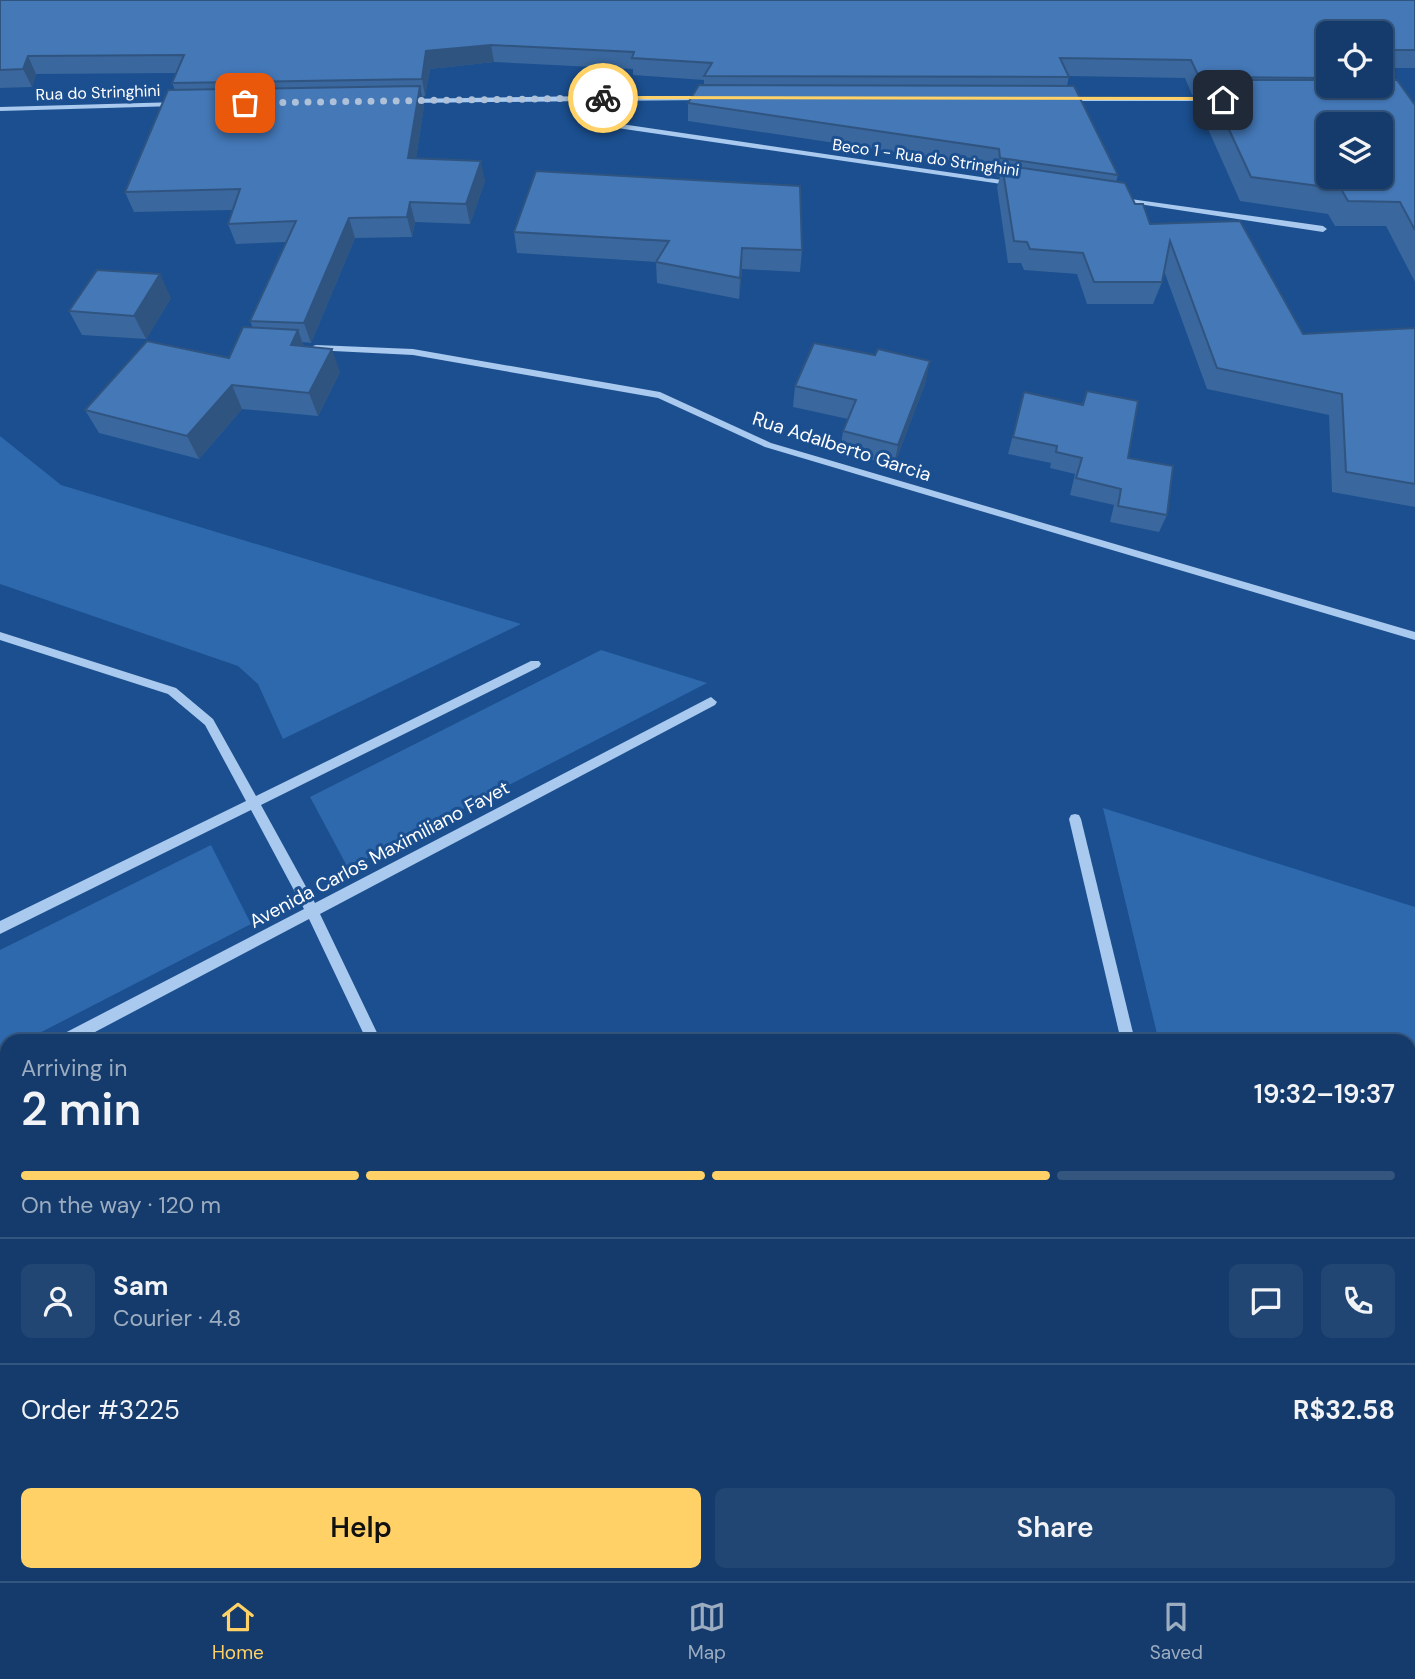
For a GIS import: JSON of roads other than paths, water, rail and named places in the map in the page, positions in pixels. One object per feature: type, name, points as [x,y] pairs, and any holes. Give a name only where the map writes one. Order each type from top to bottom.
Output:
[{"type":"street","name":"Beco 1 - Rua do Stringhini","points":[[593,98],[590,122],[1019,184]]},
{"type":"street","points":[[399,101],[719,98]]},
{"type":"street","points":[[1053,99],[1220,100]]},
{"type":"street","name":"Rua do Stringhini","points":[[0,109],[191,104]]},
{"type":"street","points":[[1102,197],[1323,229]]},
{"type":"street","name":"Rua Adalberto Garcia","points":[[304,348],[413,352],[660,395],[768,445],[1415,636]]},
{"type":"street","points":[[0,636],[172,691],[209,722],[312,911],[371,1034]]},
{"type":"street","points":[[0,928],[535,664]]},
{"type":"street","name":"Avenida Carlos Maximiliano Fayet","points":[[77,1034],[711,702]]},
{"type":"street","points":[[1075,819],[1126,1034]]}]
